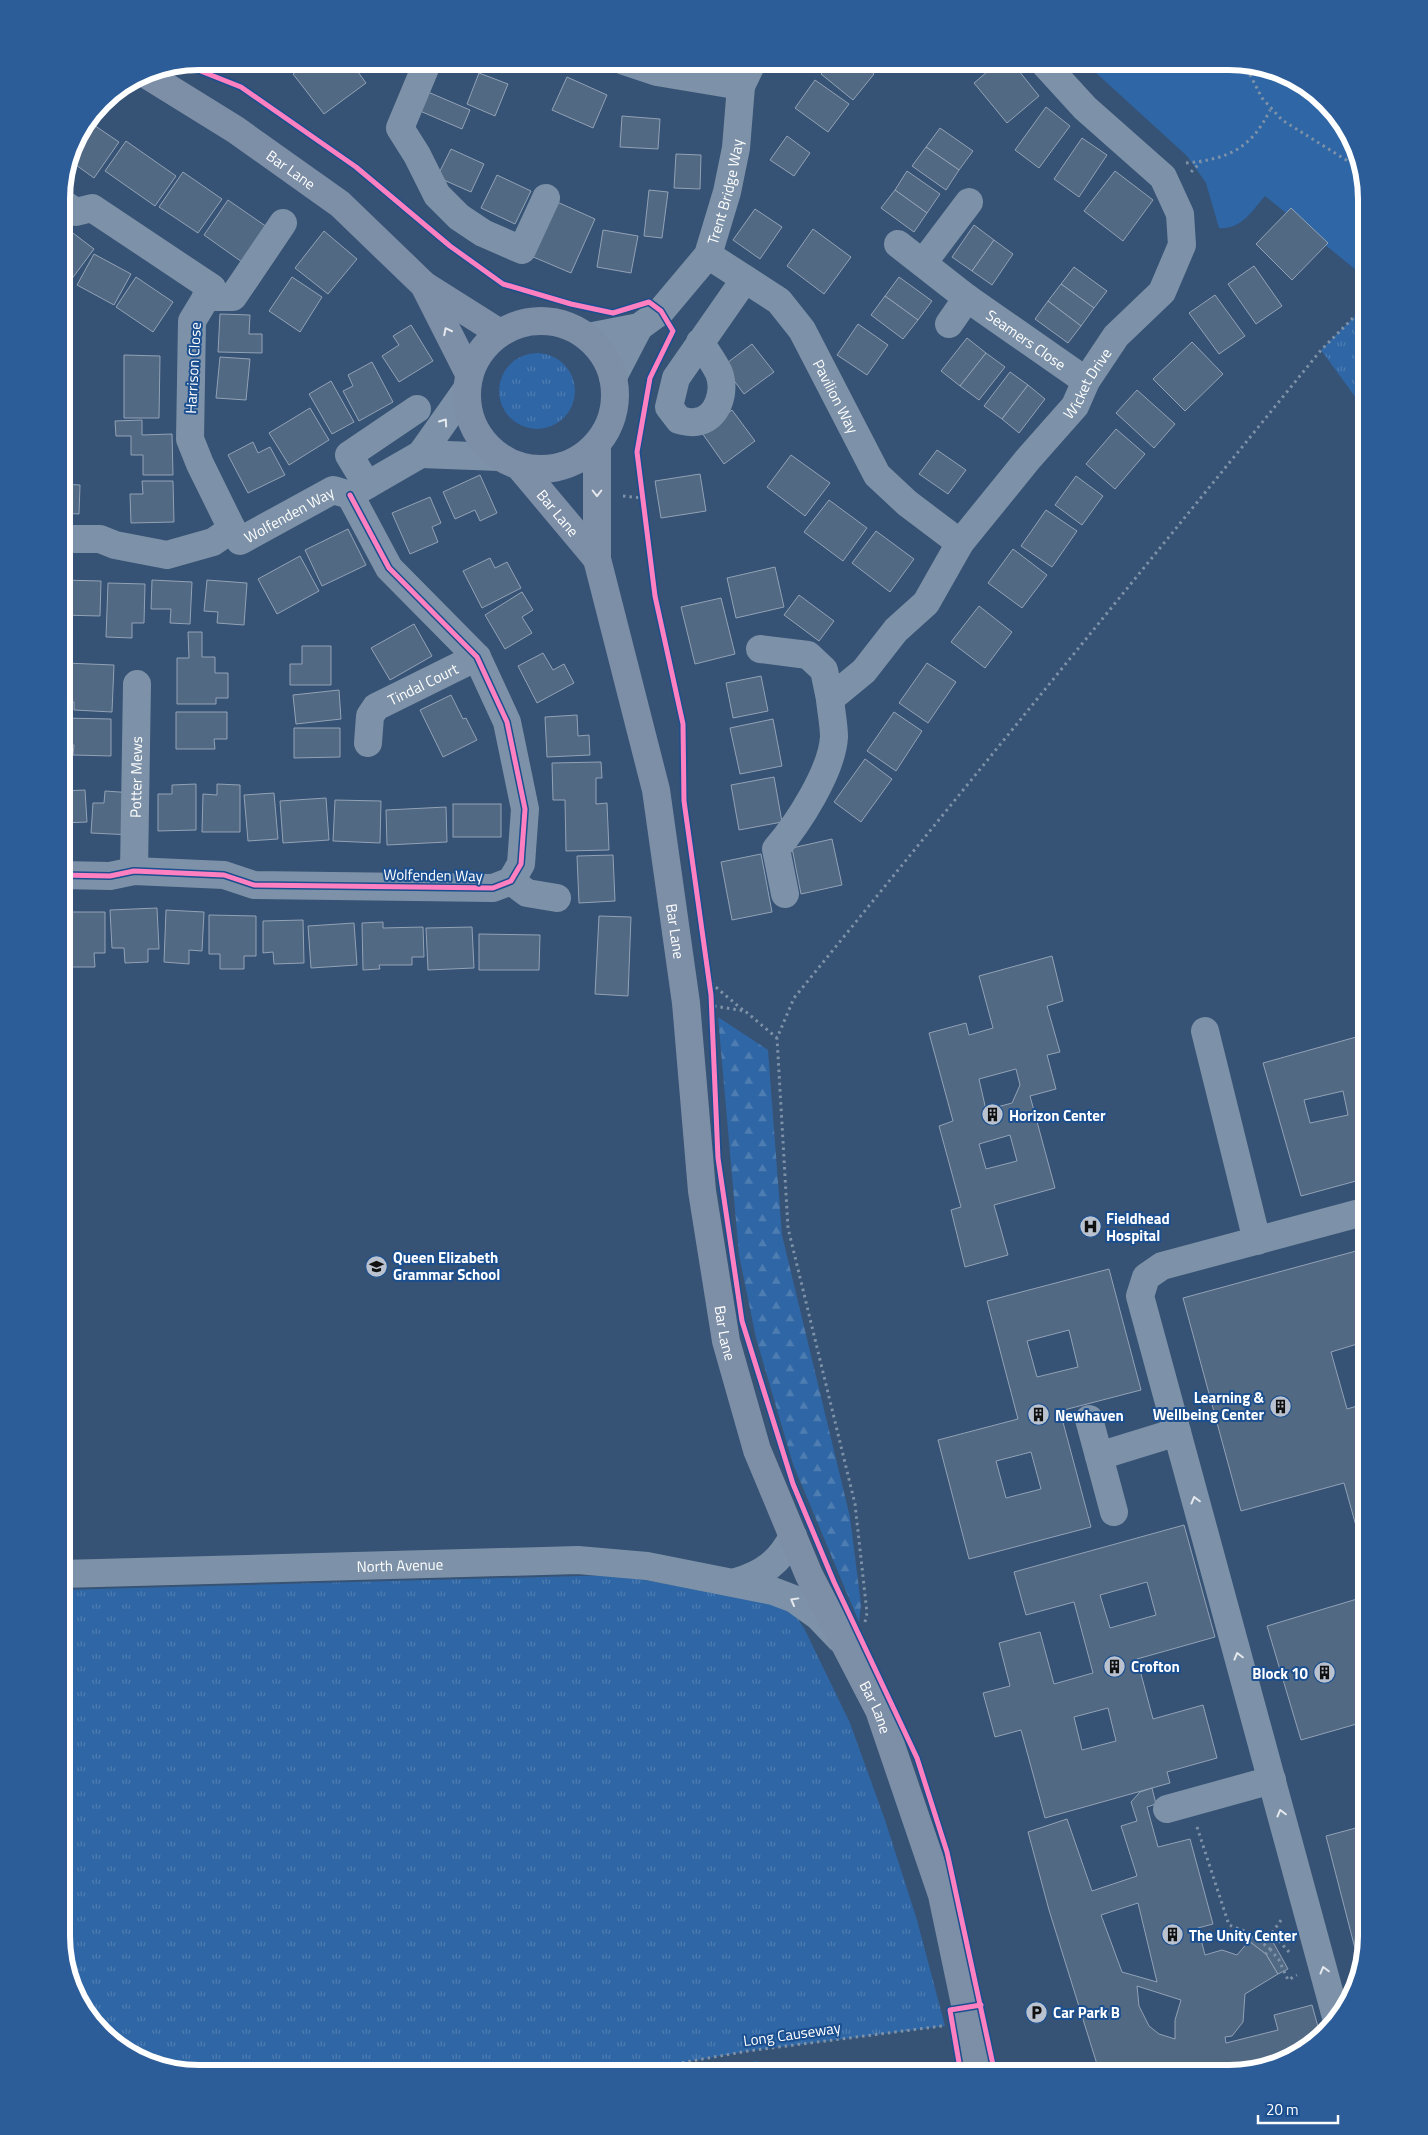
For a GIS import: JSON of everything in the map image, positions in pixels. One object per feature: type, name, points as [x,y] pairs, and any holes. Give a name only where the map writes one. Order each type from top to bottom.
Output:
[{"type":"main road","name":"Bar Lane","points":[[153,79],[236,130],[340,204],[424,285],[500,333]]},
{"type":"main road","name":"Bar Lane","points":[[424,285],[468,382]]},
{"type":"main road","points":[[546,321],[568,326],[588,337],[604,355],[613,377],[615,396],[612,414],[606,430],[597,444],[580,458],[560,467],[539,470],[509,462],[484,443],[473,425],[467,405],[468,382],[480,352],[500,333],[522,323],[546,321]]},
{"type":"main road","name":"Bar Lane","points":[[597,444],[598,559],[656,790],[686,1003],[702,1192],[726,1341],[756,1450],[809,1575],[879,1710],[942,1895],[976,2065]]},
{"type":"main road","name":"Bar Lane","points":[[509,462],[598,559]]},
{"type":"street","points":[[424,70],[400,128],[417,155],[437,195],[459,217],[483,233],[522,250],[546,198]]},
{"type":"street","points":[[651,70],[741,86]]},
{"type":"street","name":"Trent Bridge Way","points":[[588,337],[639,326],[661,311],[708,255],[728,192],[736,148],[741,86],[749,70]]},
{"type":"street","name":"Wicket Drive","points":[[830,698],[864,671],[896,630],[926,603],[960,543],[1029,458],[1075,406],[1086,381],[1116,336],[1162,292],[1182,245],[1180,214],[1163,177],[1123,144],[1085,108],[1049,70]]},
{"type":"street","points":[[922,263],[969,202]]},
{"type":"street","points":[[70,209],[76,212],[92,208],[212,288],[206,297]]},
{"type":"street","points":[[206,297],[233,297],[283,223]]},
{"type":"street","name":"Seamers Close","points":[[898,244],[967,298],[1086,381]]},
{"type":"street","name":"Pavilion Way","points":[[708,255],[779,301],[802,330],[877,475],[907,503],[960,543]]},
{"type":"street","points":[[700,342],[745,279]]},
{"type":"street","name":"Harrison Close","points":[[206,297],[192,321],[190,439],[232,530]]},
{"type":"street","points":[[949,324],[967,298]]},
{"type":"street","name":"Trent Bridge Way","points":[[613,377],[639,326]]},
{"type":"street","points":[[417,409],[349,455],[358,490],[421,454],[468,382]]},
{"type":"street","points":[[421,454],[509,462]]},
{"type":"street","name":"Wolfenden Way","points":[[70,539],[100,540],[115,545],[167,555],[213,542],[232,530],[240,541],[333,490],[358,490],[390,568],[477,658],[507,722],[525,809],[521,864],[511,881],[493,888],[254,885],[224,875],[134,871],[110,876],[70,875]]},
{"type":"street","points":[[760,649],[808,655],[824,670],[830,698],[834,737],[828,763],[795,827],[776,849],[785,894]]},
{"type":"street","name":"Tindal Court","points":[[368,743],[370,716],[376,707],[477,658]]},
{"type":"street","name":"Potter Mews","points":[[134,871],[137,684]]},
{"type":"street","points":[[511,881],[526,893],[557,898]]},
{"type":"street","points":[[1205,1031],[1256,1241]]},
{"type":"street","points":[[1334,2010],[1140,1296],[1146,1277],[1162,1266],[1358,1213]]},
{"type":"street","points":[[1089,1419],[1114,1512]]},
{"type":"street","points":[[1099,1456],[1177,1432]]},
{"type":"street","points":[[736,1582],[755,1576],[772,1566],[784,1553],[793,1536]]},
{"type":"street","name":"North Avenue","points":[[70,1574],[578,1560],[647,1566],[736,1582],[773,1591],[794,1599],[818,1616],[849,1652]]},
{"type":"street","points":[[1178,1806],[1272,1780]]},
{"type":"path","points":[[1248,71],[1270,110],[1282,120],[1354,165]]},
{"type":"path","points":[[1152,166],[1201,162],[1231,153],[1241,148],[1257,133],[1270,110]]},
{"type":"path","points":[[849,1652],[868,1613],[855,1504],[788,1228],[777,1038],[794,998],[1321,350],[1358,313]]},
{"type":"path","points":[[641,488],[644,508]]},
{"type":"path","points":[[708,974],[710,988]]},
{"type":"path","points":[[709,981],[777,1038]]},
{"type":"path","points":[[711,1015],[711,1003],[745,1011]]},
{"type":"path","points":[[1178,1806],[1228,1925],[1254,1936],[1270,1949],[1266,1954]]},
{"type":"green space","points":[[1093,70],[1238,70],[1254,72],[1286,83],[1308,97],[1331,120],[1341,134],[1354,165],[1358,199],[1358,272],[1265,196],[1240,223],[1227,228],[1219,228],[1206,183],[1187,156]]},
{"type":"green space","points":[[1358,313],[1358,401],[1321,350]]},
{"type":"green space","points":[[537,353],[551,356],[564,364],[572,377],[575,391],[572,405],[564,418],[551,426],[537,429],[523,426],[510,418],[502,405],[499,391],[502,377],[510,364],[523,356]]},
{"type":"green space","points":[[718,1017],[768,1050],[782,1235],[850,1517],[861,1605],[859,1622],[793,1464],[756,1338],[739,1255]]},
{"type":"green space","points":[[616,1575],[768,1602],[796,1616],[805,1630],[850,1723],[885,1820],[917,1920],[945,2026],[748,2051],[669,2065],[190,2065],[157,2058],[134,2048],[108,2027],[87,2001],[74,1970],[71,1953],[70,1590]]},
{"type":"green space","points":[[758,2061],[758,2065],[734,2065]]},
{"type":"building","points":[[299,70],[357,70],[366,83],[324,114],[293,74]]},
{"type":"building","points":[[824,70],[869,70],[874,74],[853,100],[821,74]]},
{"type":"building","points":[[989,70],[1018,70],[1039,96],[1007,123],[974,83]]},
{"type":"building","points":[[479,73],[508,84],[495,116],[467,104]]},
{"type":"building","points":[[567,77],[607,95],[593,128],[552,110]]},
{"type":"building","points":[[815,80],[849,104],[828,132],[795,108]]},
{"type":"building","points":[[428,92],[470,110],[462,129],[420,111]]},
{"type":"building","points":[[1046,107],[1070,126],[1039,168],[1015,150]]},
{"type":"building","points":[[622,116],[660,119],[658,149],[620,147]]},
{"type":"building","points":[[94,125],[119,142],[94,178],[74,164],[83,142]]},
{"type":"building","points":[[940,128],[973,151],[959,170],[926,147]]},
{"type":"building","points":[[787,136],[810,153],[794,176],[770,160]]},
{"type":"building","points":[[1082,138],[1107,155],[1079,197],[1054,179]]},
{"type":"building","points":[[126,141],[176,176],[155,206],[105,171]]},
{"type":"building","points":[[926,147],[959,170],[946,190],[912,166]]},
{"type":"building","points":[[451,149],[484,164],[471,192],[437,177]]},
{"type":"building","points":[[676,154],[701,155],[700,189],[674,188]]},
{"type":"building","points":[[907,171],[940,194],[927,213],[895,190]]},
{"type":"building","points":[[1115,171],[1153,200],[1123,241],[1084,211]]},
{"type":"building","points":[[183,172],[222,199],[198,233],[159,207]]},
{"type":"building","points":[[497,175],[531,191],[515,224],[481,208]]},
{"type":"building","points":[[649,190],[668,192],[662,238],[644,236]]},
{"type":"building","points":[[895,190],[927,213],[914,232],[881,208]]},
{"type":"building","points":[[228,200],[267,227],[242,262],[204,235]]},
{"type":"building","points":[[555,201],[595,219],[571,273],[531,256]]},
{"type":"building","points":[[1291,208],[1328,243],[1292,280],[1256,244]]},
{"type":"building","points":[[755,209],[782,227],[760,259],[733,240]]},
{"type":"building","points":[[974,225],[994,240],[972,271],[952,257]]},
{"type":"building","points":[[813,229],[851,257],[824,294],[787,266]]},
{"type":"building","points":[[603,230],[638,236],[631,273],[597,267]]},
{"type":"building","points":[[70,231],[94,249],[70,281]]},
{"type":"building","points":[[324,231],[357,259],[328,294],[295,268]]},
{"type":"building","points":[[994,240],[1013,254],[992,285],[972,271]]},
{"type":"building","points":[[94,254],[131,274],[114,305],[77,285]]},
{"type":"building","points":[[1254,266],[1282,306],[1256,324],[1228,284]]},
{"type":"building","points":[[1074,267],[1107,291],[1094,308],[1061,284]]},
{"type":"building","points":[[136,277],[173,302],[153,332],[116,307]]},
{"type":"building","points":[[292,277],[322,297],[300,332],[269,311]]},
{"type":"building","points":[[899,277],[932,301],[918,320],[885,296]]},
{"type":"building","points":[[1061,284],[1094,308],[1081,326],[1048,301]]},
{"type":"building","points":[[1215,295],[1245,336],[1219,354],[1189,313]]},
{"type":"building","points":[[885,296],[918,320],[903,339],[871,315]]},
{"type":"building","points":[[1048,301],[1081,326],[1068,343],[1035,319]]},
{"type":"building","points":[[220,314],[250,315],[249,334],[262,334],[262,353],[218,352]]},
{"type":"building","points":[[858,324],[888,345],[867,375],[837,355]]},
{"type":"building","points":[[411,325],[433,361],[399,382],[382,356],[399,345],[393,336]]},
{"type":"building","points":[[967,338],[986,353],[960,386],[941,371]]},
{"type":"building","points":[[1192,342],[1223,374],[1185,411],[1153,379]]},
{"type":"building","points":[[752,344],[774,372],[744,394],[723,366]]},
{"type":"building","points":[[986,353],[1005,367],[979,400],[960,386]]},
{"type":"building","points":[[124,355],[160,356],[159,418],[124,418]]},
{"type":"building","points":[[220,357],[250,359],[246,400],[216,398]]},
{"type":"building","points":[[372,362],[393,402],[359,421],[343,391],[353,386],[348,375]]},
{"type":"building","points":[[1010,372],[1028,385],[1002,419],[984,406]]},
{"type":"building","points":[[331,381],[354,422],[332,434],[309,394]]},
{"type":"building","points":[[1028,385],[1045,399],[1019,433],[1002,419]]},
{"type":"building","points":[[1137,390],[1175,424],[1154,448],[1116,413]]},
{"type":"building","points":[[310,408],[329,440],[289,465],[269,433]]},
{"type":"building","points":[[732,410],[755,441],[724,464],[702,433]]},
{"type":"building","points":[[142,420],[142,435],[172,434],[173,475],[143,475],[143,455],[131,455],[131,436],[116,436],[115,421]]},
{"type":"building","points":[[1116,429],[1145,454],[1115,489],[1086,464]]},
{"type":"building","points":[[253,442],[258,453],[270,447],[285,475],[248,493],[228,455]]},
{"type":"building","points":[[937,450],[966,470],[948,494],[919,474]]},
{"type":"building","points":[[791,455],[830,483],[805,516],[767,487]]},
{"type":"building","points":[[700,474],[706,511],[661,518],[655,481]]},
{"type":"building","points":[[480,475],[497,513],[480,521],[475,510],[455,519],[443,492]]},
{"type":"building","points":[[1076,476],[1103,496],[1082,525],[1055,505]]},
{"type":"building","points":[[142,481],[173,481],[174,522],[131,523],[130,494],[143,494]]},
{"type":"building","points":[[70,484],[80,485],[79,514],[70,514]]},
{"type":"building","points":[[430,497],[441,523],[432,527],[438,542],[410,554],[392,513]]},
{"type":"building","points":[[829,500],[867,528],[843,561],[804,532]]},
{"type":"building","points":[[1046,510],[1077,531],[1052,567],[1021,546]]},
{"type":"building","points":[[348,529],[366,565],[322,586],[305,550]]},
{"type":"building","points":[[876,531],[914,559],[890,592],[852,563]]},
{"type":"building","points":[[1013,549],[1047,575],[1022,608],[988,583]]},
{"type":"building","points":[[300,556],[319,591],[277,614],[258,579]]},
{"type":"building","points":[[490,558],[495,568],[507,562],[521,588],[482,608],[463,571]]},
{"type":"building","points":[[775,567],[784,607],[736,618],[727,578]]},
{"type":"building","points":[[70,580],[101,581],[100,616],[70,615]]},
{"type":"building","points":[[152,580],[192,582],[190,624],[170,623],[171,609],[151,609]]},
{"type":"building","points":[[207,580],[247,583],[244,625],[217,623],[218,612],[204,611]]},
{"type":"building","points":[[108,583],[145,584],[144,623],[132,623],[132,638],[106,637]]},
{"type":"building","points":[[522,592],[533,610],[522,617],[532,633],[505,649],[485,615]]},
{"type":"building","points":[[799,595],[834,621],[819,641],[784,615]]},
{"type":"building","points":[[721,598],[735,654],[695,664],[681,607]]},
{"type":"building","points":[[979,606],[1012,632],[985,668],[951,642]]},
{"type":"building","points":[[414,624],[432,656],[390,680],[371,648]]},
{"type":"building","points":[[188,632],[202,632],[202,657],[215,657],[215,673],[228,673],[228,698],[216,698],[216,704],[177,704],[177,658],[189,658]]},
{"type":"building","points":[[302,646],[331,646],[331,685],[290,685],[290,664],[302,664]]},
{"type":"building","points":[[543,653],[553,670],[564,664],[574,683],[537,703],[518,666]]},
{"type":"building","points":[[70,663],[114,665],[112,712],[74,710],[74,702],[70,702]]},
{"type":"building","points":[[927,663],[956,682],[928,723],[899,703]]},
{"type":"building","points":[[761,676],[768,711],[733,718],[726,683]]},
{"type":"building","points":[[339,690],[341,719],[296,724],[293,695]]},
{"type":"building","points":[[451,695],[463,719],[466,718],[477,740],[443,757],[420,710]]},
{"type":"building","points":[[176,712],[227,712],[227,739],[214,739],[215,749],[176,749]]},
{"type":"building","points":[[894,712],[922,731],[896,771],[867,751]]},
{"type":"building","points":[[577,715],[578,736],[589,735],[590,755],[547,757],[545,717]]},
{"type":"building","points":[[70,718],[111,719],[111,756],[73,755],[74,745],[70,745]]},
{"type":"building","points":[[773,719],[782,766],[740,774],[730,728]]},
{"type":"building","points":[[294,728],[340,728],[340,757],[294,758]]},
{"type":"building","points":[[865,759],[892,779],[861,822],[834,802]]},
{"type":"building","points":[[601,762],[602,778],[596,778],[596,804],[607,803],[609,850],[566,851],[565,800],[553,800],[552,763]]},
{"type":"building","points":[[774,777],[782,822],[739,830],[731,785]]},
{"type":"building","points":[[196,784],[196,830],[158,831],[158,794],[172,794],[172,785]]},
{"type":"building","points":[[217,784],[240,785],[240,832],[202,832],[203,794],[217,795]]},
{"type":"building","points":[[85,790],[87,822],[70,823],[70,791]]},
{"type":"building","points":[[105,791],[134,793],[132,835],[91,833],[93,803],[104,803]]},
{"type":"building","points":[[274,793],[278,839],[248,841],[244,795]]},
{"type":"building","points":[[326,798],[329,840],[283,843],[280,801]]},
{"type":"building","points":[[335,800],[381,801],[380,843],[333,841]]},
{"type":"building","points":[[453,804],[501,804],[501,837],[453,837]]},
{"type":"building","points":[[446,807],[447,842],[387,845],[386,810]]},
{"type":"building","points":[[832,839],[842,885],[801,894],[792,848]]},
{"type":"building","points":[[761,854],[772,912],[732,920],[721,862]]},
{"type":"building","points":[[613,855],[615,901],[579,903],[577,856]]},
{"type":"building","points":[[157,908],[159,949],[148,949],[148,962],[125,963],[124,948],[112,948],[110,910]]},
{"type":"building","points":[[166,910],[204,912],[202,951],[189,950],[189,964],[164,962]]},
{"type":"building","points":[[70,912],[105,912],[105,953],[94,953],[95,967],[70,967]]},
{"type":"building","points":[[209,915],[256,916],[256,956],[244,956],[244,969],[220,969],[220,954],[209,954]]},
{"type":"building","points":[[599,916],[631,917],[628,996],[595,994]]},
{"type":"building","points":[[303,920],[304,963],[274,964],[273,952],[263,953],[263,921]]},
{"type":"building","points":[[383,922],[383,928],[423,927],[424,957],[412,957],[412,965],[379,965],[380,969],[363,970],[362,923]]},
{"type":"building","points":[[354,923],[357,965],[311,968],[308,926]]},
{"type":"building","points":[[472,927],[474,968],[428,970],[426,928]]},
{"type":"building","points":[[479,934],[540,935],[539,970],[479,970]]},
{"type":"building","name":"Horizon Center","points":[[1052,956],[1063,1001],[1047,1006],[1060,1052],[1047,1055],[1056,1089],[1030,1096],[1055,1188],[994,1205],[1008,1255],[965,1267],[951,1210],[961,1207],[939,1126],[953,1121],[929,1033],[966,1023],[969,1035],[993,1028],[979,976]],"holes":[[[1016,1069],[1020,1085],[1012,1103],[986,1110],[979,1079]],[[1010,1135],[1017,1161],[986,1169],[979,1144]]]},
{"type":"building","points":[[1358,1037],[1358,1180],[1301,1196],[1263,1063]],"holes":[[[1343,1091],[1348,1115],[1310,1123],[1304,1100]]]},
{"type":"building","name":"Learning & Wellbeing Center","points":[[1358,1250],[1358,1344],[1331,1352],[1347,1409],[1358,1406],[1358,1533],[1344,1483],[1241,1511],[1183,1298]]},
{"type":"building","name":"Newhaven","points":[[1109,1269],[1141,1390],[1060,1411],[1091,1527],[969,1559],[938,1440],[1018,1419],[987,1301]],"holes":[[[1069,1330],[1078,1367],[1037,1377],[1027,1341]],[[1031,1452],[1041,1489],[1006,1498],[996,1461]]]},
{"type":"building","name":"Crofton","points":[[1184,1525],[1215,1637],[1137,1659],[1153,1719],[1203,1705],[1217,1758],[1167,1772],[1170,1783],[1045,1818],[1021,1730],[995,1737],[983,1693],[1010,1686],[999,1643],[1040,1632],[1054,1684],[1093,1673],[1074,1602],[1026,1615],[1014,1572]],"holes":[[[1147,1582],[1156,1615],[1110,1628],[1100,1595]],[[1108,1708],[1116,1741],[1082,1750],[1074,1717]]]},
{"type":"building","name":"Block 10","points":[[1358,1599],[1358,1724],[1301,1740],[1267,1626]]},
{"type":"building","name":"The Unity Center","points":[[1152,1788],[1156,1804],[1147,1807],[1158,1847],[1190,1839],[1213,1924],[1198,1928],[1205,1955],[1222,1950],[1237,1955],[1249,1941],[1266,1954],[1278,1974],[1245,1994],[1243,2022],[1232,2036],[1225,2037],[1226,2043],[1278,2030],[1274,2015],[1312,2005],[1318,2028],[1294,2048],[1263,2061],[1246,2064],[1097,2065],[1049,1910],[1028,1832],[1067,1819],[1092,1891],[1137,1876],[1121,1826],[1137,1821],[1131,1802],[1140,1792]],"holes":[[[1138,1903],[1157,1982],[1122,1972],[1101,1915]],[[1137,1986],[1181,2000],[1175,2020],[1175,2039],[1159,2034],[1149,2026],[1139,2006]]]},
{"type":"building","points":[[1358,1827],[1357,1955],[1326,1836]]},
{"type":"building","points":[[1258,1931],[1273,1942],[1288,1969],[1278,1974],[1266,1954],[1249,1941]]},
{"type":"cycle path","points":[[198,70],[241,87],[356,167],[450,246],[503,284],[571,304],[613,313],[649,302],[661,311],[673,331],[650,378],[637,452],[655,596],[683,724],[684,801],[711,995],[718,1158],[742,1321],[793,1484],[834,1582],[917,1758],[947,1852],[993,2065]]},
{"type":"cycle path","points":[[70,875],[110,876],[134,871],[224,875],[254,885],[493,888],[511,881],[521,864],[525,809],[507,722],[477,657],[389,568],[350,495]]},
{"type":"cycle path","points":[[959,2065],[950,2010],[981,2005]]},
{"type":"place","name":"Horizon Center","points":[[993,1115]]},
{"type":"place","name":"Fieldhead Hospital","points":[[1090,1227]]},
{"type":"place","name":"Queen Elizabeth Grammar School","points":[[377,1266]]},
{"type":"place","name":"Learning & Wellbeing Center","points":[[1280,1406]]},
{"type":"place","name":"Newhaven","points":[[1039,1415]]},
{"type":"place","name":"Crofton","points":[[1115,1666]]},
{"type":"place","name":"Block 10","points":[[1324,1673]]},
{"type":"place","name":"The Unity Center","points":[[1173,1935]]},
{"type":"place","name":"Car Park B","points":[[1037,2012]]}]
